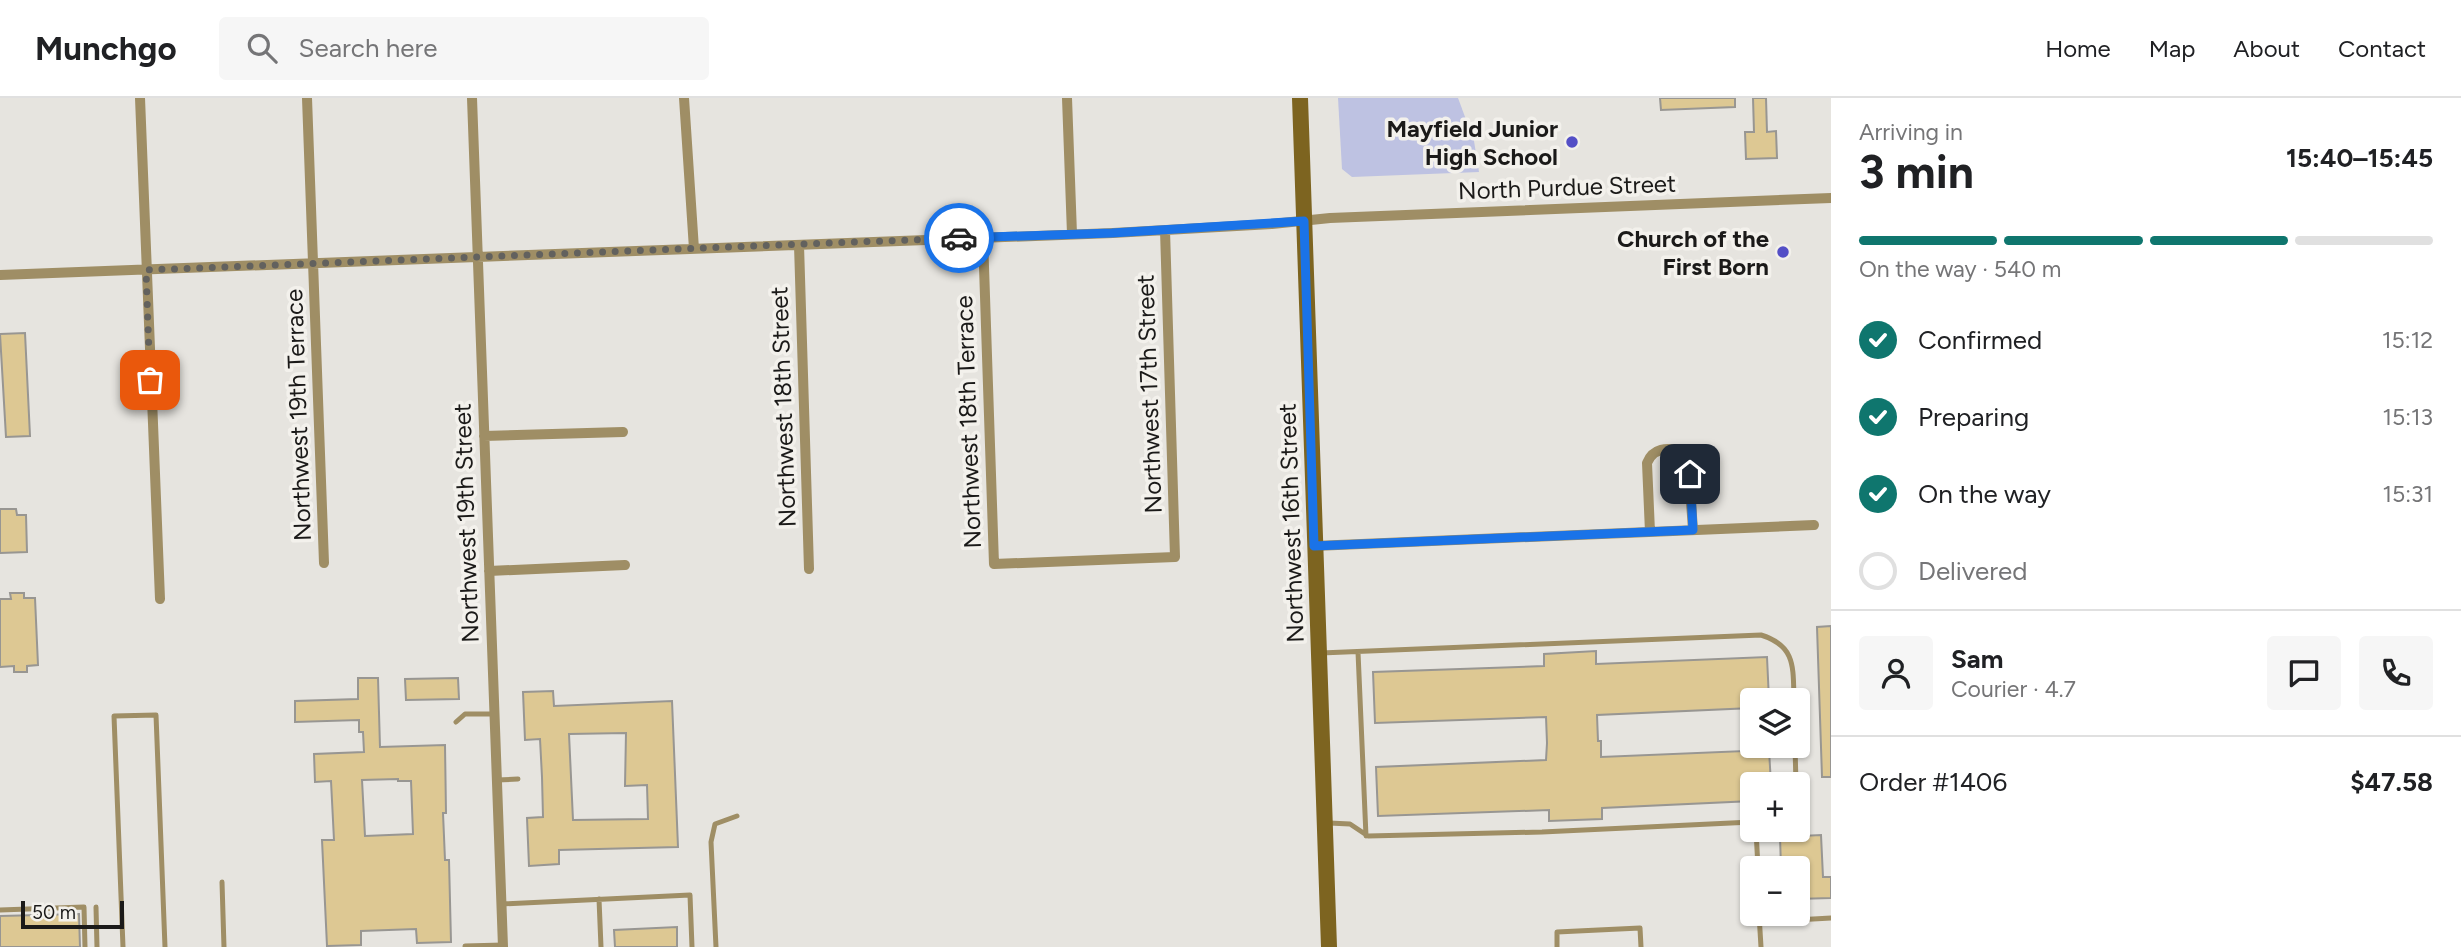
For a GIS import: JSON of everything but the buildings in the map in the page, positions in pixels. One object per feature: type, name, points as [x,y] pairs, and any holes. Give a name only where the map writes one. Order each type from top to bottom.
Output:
[{"type":"street","points":[[140,98],[160,599]]},
{"type":"street","name":"Northwest 19th Terrace","points":[[307,98],[324,563]]},
{"type":"street","name":"Northwest 19th Street","points":[[472,98],[503,946]]},
{"type":"street","points":[[684,98],[694,249]]},
{"type":"street","points":[[1067,98],[1072,234]]},
{"type":"street","name":"Northwest 16th Street","points":[[1300,98],[1329,947]]},
{"type":"street","name":"North Purdue Street","points":[[0,275],[1072,234],[1831,198]]},
{"type":"street","name":"Northwest 17th Street","points":[[994,564],[1175,557],[1165,230]]},
{"type":"street","name":"Northwest 18th Terrace","points":[[983,237],[994,564]]},
{"type":"street","name":"Northwest 18th Street","points":[[799,245],[809,569]]},
{"type":"street","points":[[484,436],[623,432]]},
{"type":"street","points":[[1650,532],[1647,463],[1657,450],[1672,448],[1681,451],[1688,460],[1693,530]]},
{"type":"street","points":[[1314,546],[1814,525]]},
{"type":"street","points":[[489,570],[625,565]]},
{"type":"lane","points":[[1318,654],[1762,635],[1780,641],[1788,653],[1794,688]]},
{"type":"lane","points":[[1358,652],[1366,835]]},
{"type":"lane","points":[[457,722],[465,714],[495,714]]},
{"type":"lane","points":[[123,947],[114,716],[156,715],[165,947]]},
{"type":"lane","points":[[497,780],[518,779]]},
{"type":"lane","points":[[716,947],[710,842],[715,824],[737,816]]},
{"type":"lane","points":[[1325,822],[1350,824],[1366,835],[1542,832],[1740,823]]},
{"type":"lane","points":[[222,882],[224,947]]},
{"type":"lane","points":[[502,904],[690,895],[692,947]]},
{"type":"lane","points":[[599,899],[601,947]]},
{"type":"lane","points":[[0,910],[84,907],[85,947]]},
{"type":"lane","points":[[96,907],[97,947]]},
{"type":"lane","points":[[1810,919],[1831,918]]},
{"type":"lane","points":[[1760,926],[1761,947]]},
{"type":"lane","points":[[1557,947],[1557,932],[1640,928],[1641,947]]},
{"type":"lane","points":[[465,946],[503,946]]},
{"type":"shaded area","points":[[1338,98],[1458,98],[1474,141],[1479,172],[1352,177],[1342,169]]},
{"type":"way so far","points":[[150,380],[146,270],[959,238]]},
{"type":"place","name":"Mayfield Junior High School","points":[[1572,142]]},
{"type":"place","name":"Church of the First Born","points":[[1783,252]]},
{"type":"route","points":[[959,238],[1112,233],[1304,221],[1314,546],[1693,530],[1690,474]]}]
